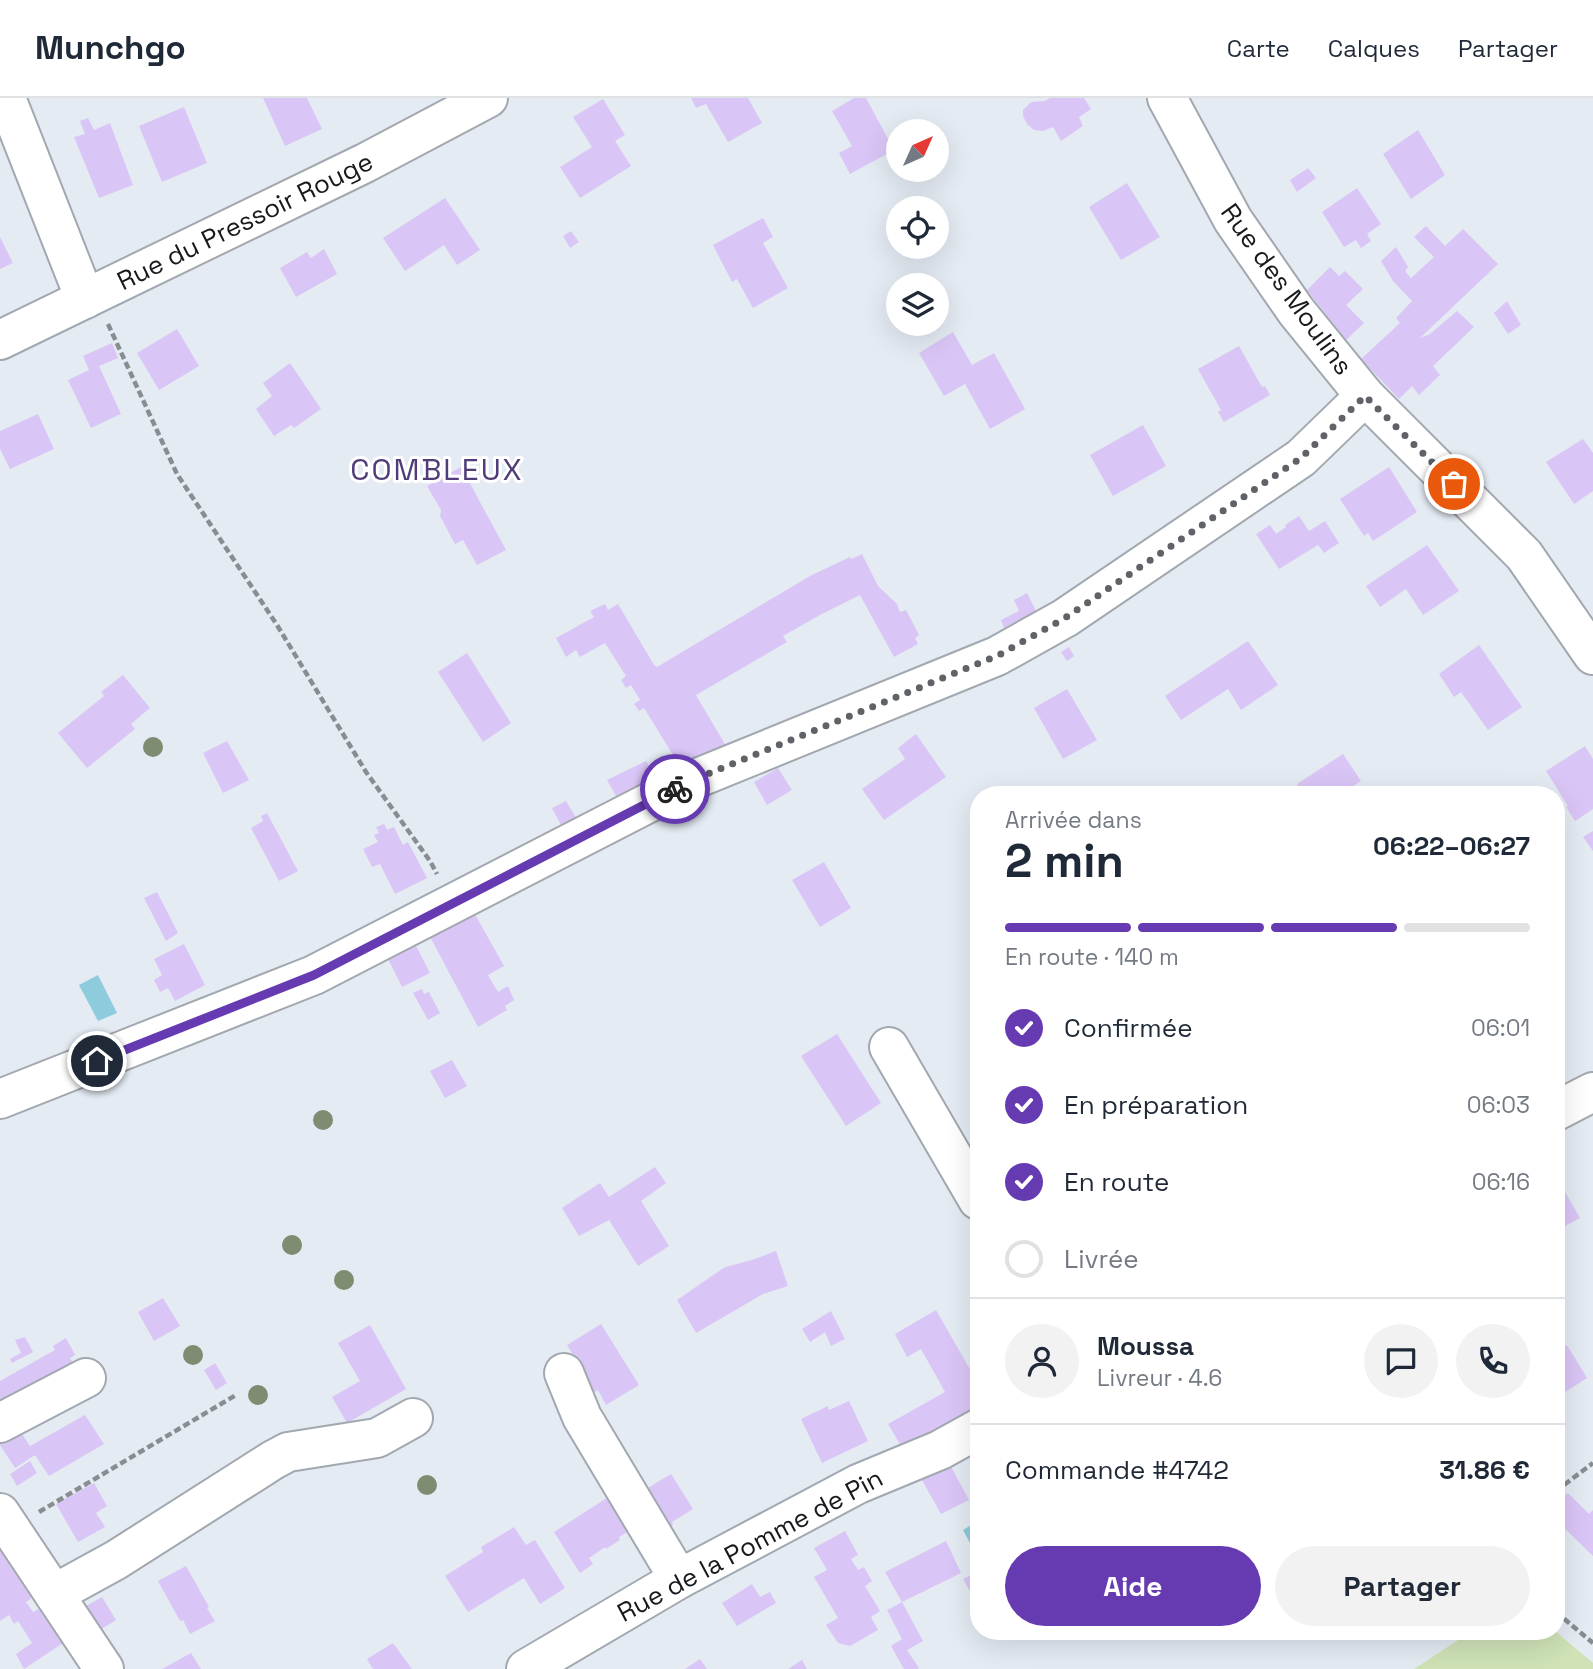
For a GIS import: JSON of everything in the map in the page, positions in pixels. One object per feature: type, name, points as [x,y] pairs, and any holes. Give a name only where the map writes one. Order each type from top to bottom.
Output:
[{"type":"street","points":[[6,98],[89,297]]},
{"type":"street","name":"Rue du Pressoir Rouge","points":[[0,340],[365,163],[488,98]]},
{"type":"street","name":"Rue des Moulins","points":[[1167,98],[1233,220],[1296,311],[1365,396],[1524,555],[1593,655]]},
{"type":"street","points":[[0,1099],[314,975],[695,779],[997,656],[1065,618],[1301,458],[1365,396]]},
{"type":"street","points":[[889,1048],[970,1186]]},
{"type":"street","points":[[1565,1106],[1593,1092]]},
{"type":"street","points":[[564,1373],[582,1416],[679,1579]]},
{"type":"street","points":[[0,1423],[86,1378]]},
{"type":"street","points":[[54,1594],[116,1560],[288,1452],[377,1438],[413,1418]]},
{"type":"street","name":"Rue de la Pomme de Pin","points":[[526,1669],[679,1579],[858,1484],[940,1450],[970,1433]]},
{"type":"street","points":[[6,1521],[104,1669]]},
{"type":"path","points":[[89,297],[177,474],[277,625],[366,772],[430,861],[452,904]]},
{"type":"path","points":[[6,1521],[236,1395]]},
{"type":"path","points":[[1565,1485],[1593,1463]]},
{"type":"path","points":[[1565,1620],[1593,1643]]},
{"type":"green space","points":[[1565,1639],[1593,1663],[1593,1669],[1414,1669],[1458,1640]]},
{"type":"water","points":[[98,975],[117,1013],[98,1021],[79,985]]},
{"type":"water","points":[[970,1526],[970,1543],[963,1530]]},
{"type":"building","points":[[263,98],[307,98],[322,129],[285,146]]},
{"type":"building","points":[[691,98],[748,98],[762,123],[728,142],[706,104],[696,108]]},
{"type":"building","points":[[854,98],[866,98],[886,135],[886,154],[850,174],[839,153],[852,146],[832,111]]},
{"type":"building","points":[[1050,98],[1084,98],[1091,109],[1079,117],[1083,126],[1061,141],[1053,127],[1043,131],[1034,130],[1023,116],[1023,110],[1032,102]]},
{"type":"building","points":[[603,99],[625,135],[615,141],[631,166],[580,198],[560,167],[592,147],[573,117]]},
{"type":"building","points":[[184,107],[207,163],[162,182],[139,126]]},
{"type":"building","points":[[88,118],[94,130],[110,123],[133,185],[99,198],[74,137],[85,134],[80,121]]},
{"type":"building","points":[[1418,130],[1445,175],[1411,199],[1383,154]]},
{"type":"building","points":[[1308,168],[1316,178],[1297,192],[1290,180]]},
{"type":"building","points":[[1127,183],[1160,237],[1121,260],[1089,207]]},
{"type":"building","points":[[1357,188],[1381,224],[1367,234],[1371,241],[1361,248],[1356,240],[1344,247],[1322,212]]},
{"type":"building","points":[[445,198],[480,250],[457,265],[444,245],[405,271],[383,238]]},
{"type":"building","points":[[763,218],[773,237],[763,243],[788,288],[753,308],[737,279],[732,282],[713,245]]},
{"type":"building","points":[[1426,226],[1445,246],[1463,229],[1498,264],[1420,338],[1430,334],[1457,311],[1474,327],[1433,366],[1440,375],[1419,395],[1412,386],[1399,399],[1361,359],[1400,323],[1396,318],[1412,301],[1393,281],[1381,261],[1396,247],[1408,267],[1405,271],[1411,278],[1434,257],[1414,237]]},
{"type":"building","points":[[571,231],[579,242],[570,248],[563,236]]},
{"type":"building","points":[[0,237],[13,263],[0,269]]},
{"type":"building","points":[[324,249],[337,274],[296,297],[280,268],[307,252],[311,258]]},
{"type":"building","points":[[1330,267],[1339,276],[1345,271],[1363,289],[1346,305],[1364,323],[1346,340],[1307,290]]},
{"type":"building","points":[[1507,301],[1521,325],[1508,334],[1494,313]]},
{"type":"building","points":[[177,329],[199,366],[159,390],[137,353]]},
{"type":"building","points":[[953,332],[972,365],[994,353],[1025,409],[990,429],[965,384],[944,396],[919,353]]},
{"type":"building","points":[[112,343],[118,358],[99,366],[121,414],[91,428],[68,380],[89,370],[83,356]]},
{"type":"building","points":[[1239,346],[1262,387],[1265,386],[1270,395],[1224,422],[1218,412],[1221,410],[1198,369]]},
{"type":"building","points":[[290,363],[321,409],[294,428],[291,425],[274,436],[256,409],[272,396],[263,383]]},
{"type":"building","points":[[38,414],[54,449],[10,469],[0,449],[0,431]]},
{"type":"building","points":[[1143,425],[1166,466],[1113,496],[1090,455]]},
{"type":"building","points":[[1583,439],[1593,453],[1593,491],[1574,504],[1546,462]]},
{"type":"building","points":[[461,467],[506,550],[477,565],[463,540],[455,544],[440,516],[441,510],[427,486]]},
{"type":"building","points":[[1389,467],[1417,512],[1373,541],[1368,533],[1364,536],[1340,499]]},
{"type":"building","points":[[1299,516],[1309,531],[1325,521],[1339,543],[1324,553],[1318,545],[1279,569],[1256,534],[1270,525],[1276,534]]},
{"type":"building","points":[[1427,545],[1459,591],[1423,615],[1406,589],[1380,607],[1366,586]]},
{"type":"building","points":[[862,554],[878,586],[897,604],[900,612],[906,610],[919,635],[915,638],[918,644],[894,657],[860,595],[820,615],[783,636],[787,642],[696,695],[726,746],[681,768],[644,708],[639,711],[634,704],[640,700],[631,685],[626,688],[621,680],[626,676],[605,643],[580,657],[576,650],[566,657],[556,638],[594,617],[590,611],[605,604],[608,610],[618,604],[657,667],[810,576]]},
{"type":"building","points":[[1027,593],[1036,611],[1004,628],[1001,620],[1019,611],[1014,600]]},
{"type":"building","points":[[1248,641],[1278,685],[1241,710],[1228,689],[1181,720],[1165,696]]},
{"type":"building","points":[[1479,645],[1522,707],[1488,730],[1461,692],[1454,697],[1439,674]]},
{"type":"building","points":[[1069,647],[1074,656],[1067,661],[1061,652]]},
{"type":"building","points":[[467,653],[511,723],[483,742],[438,672]]},
{"type":"building","points":[[123,675],[150,708],[131,724],[135,729],[87,768],[58,733],[104,696],[101,692]]},
{"type":"building","points":[[1067,689],[1097,740],[1063,759],[1034,708]]},
{"type":"building","points":[[916,734],[946,777],[884,820],[862,789],[905,759],[898,748]]},
{"type":"building","points":[[227,741],[249,780],[223,793],[203,753]]},
{"type":"building","points":[[1585,746],[1593,759],[1593,809],[1575,821],[1566,807],[1565,786],[1555,786],[1546,771]]},
{"type":"building","points":[[1343,754],[1361,781],[1353,786],[1297,784]]},
{"type":"building","points":[[646,761],[658,781],[619,801],[607,780]]},
{"type":"building","points":[[778,768],[792,790],[767,805],[754,782]]},
{"type":"building","points":[[566,801],[578,821],[563,829],[552,808]]},
{"type":"building","points":[[267,813],[298,871],[279,881],[251,828],[263,821],[261,816]]},
{"type":"building","points":[[384,824],[387,830],[394,827],[403,845],[408,842],[427,878],[395,894],[380,864],[372,867],[363,849],[378,842],[374,835],[379,833],[376,827]]},
{"type":"building","points":[[1593,831],[1593,851],[1583,837]]},
{"type":"building","points":[[824,862],[851,908],[820,927],[792,880]]},
{"type":"building","points":[[157,892],[178,933],[166,941],[144,898]]},
{"type":"building","points":[[472,909],[504,966],[488,975],[498,992],[508,986],[514,1000],[505,1006],[507,1010],[478,1027],[428,933]]},
{"type":"building","points":[[413,940],[430,973],[402,987],[386,955]]},
{"type":"building","points":[[184,944],[205,985],[175,1001],[168,988],[160,992],[154,980],[162,975],[154,959]]},
{"type":"building","points":[[422,989],[424,994],[429,992],[440,1013],[428,1020],[413,993]]},
{"type":"building","points":[[837,1034],[881,1103],[846,1126],[801,1056]]},
{"type":"building","points":[[452,1060],[467,1086],[445,1098],[430,1071]]},
{"type":"building","points":[[655,1167],[666,1183],[641,1201],[669,1246],[638,1266],[609,1220],[579,1236],[562,1208],[600,1183],[609,1197]]},
{"type":"building","points":[[1565,1192],[1580,1218],[1565,1226]]},
{"type":"building","points":[[776,1251],[788,1286],[763,1294],[696,1333],[677,1300],[725,1267]]},
{"type":"building","points":[[163,1298],[180,1326],[154,1341],[138,1312]]},
{"type":"building","points":[[936,1310],[970,1370],[970,1416],[904,1451],[888,1424],[945,1392],[921,1349],[907,1357],[895,1334]]},
{"type":"building","points":[[831,1311],[845,1339],[831,1346],[825,1332],[810,1342],[802,1329]]},
{"type":"building","points":[[601,1324],[639,1385],[606,1405],[598,1390],[591,1394],[582,1369],[567,1345]]},
{"type":"building","points":[[370,1325],[406,1389],[347,1423],[332,1397],[360,1381],[338,1343]]},
{"type":"building","points":[[25,1337],[33,1352],[12,1363],[10,1359],[21,1353],[15,1340]]},
{"type":"building","points":[[66,1338],[75,1355],[70,1358],[77,1369],[6,1409],[0,1399],[0,1381],[55,1350],[53,1346]]},
{"type":"building","points":[[1567,1345],[1587,1378],[1565,1392]]},
{"type":"building","points":[[215,1363],[227,1383],[216,1390],[204,1370]]},
{"type":"building","points":[[849,1401],[868,1441],[822,1463],[801,1419],[828,1406],[829,1410]]},
{"type":"building","points":[[85,1415],[104,1444],[49,1476],[35,1455],[15,1468],[0,1445],[0,1427],[13,1420],[30,1446]]},
{"type":"building","points":[[947,1459],[969,1500],[941,1514],[918,1473]]},
{"type":"building","points":[[30,1461],[37,1473],[17,1486],[10,1474]]},
{"type":"building","points":[[671,1474],[693,1509],[660,1533],[636,1495]]},
{"type":"building","points":[[94,1483],[107,1506],[96,1513],[105,1527],[78,1542],[56,1504]]},
{"type":"building","points":[[1568,1493],[1589,1514],[1593,1510],[1593,1556],[1565,1529],[1565,1495]]},
{"type":"building","points":[[613,1494],[634,1528],[619,1537],[620,1540],[589,1558],[593,1564],[580,1573],[554,1532]]},
{"type":"building","points":[[514,1527],[526,1545],[535,1540],[565,1588],[540,1604],[524,1578],[468,1612],[445,1576],[483,1552],[481,1547]]},
{"type":"building","points":[[845,1531],[858,1555],[851,1559],[858,1570],[864,1567],[872,1581],[865,1586],[880,1611],[871,1617],[878,1630],[850,1646],[838,1643],[826,1625],[838,1618],[814,1577],[827,1570],[814,1548]]},
{"type":"building","points":[[946,1541],[961,1573],[902,1602],[885,1572]]},
{"type":"building","points":[[0,1547],[33,1597],[26,1602],[33,1612],[40,1608],[63,1643],[24,1669],[16,1654],[32,1643],[18,1621],[14,1624],[9,1615],[0,1621]]},
{"type":"building","points":[[186,1566],[215,1621],[190,1634],[158,1581]]},
{"type":"building","points":[[970,1576],[970,1591],[963,1579]]},
{"type":"building","points":[[752,1584],[760,1597],[770,1592],[776,1603],[737,1626],[722,1603]]},
{"type":"building","points":[[102,1597],[116,1620],[92,1635],[79,1610]]},
{"type":"building","points":[[902,1602],[923,1641],[907,1650],[919,1668],[917,1669],[904,1669],[891,1646],[902,1639],[887,1610]]},
{"type":"building","points":[[393,1643],[412,1669],[373,1669],[367,1659]]},
{"type":"building","points":[[191,1653],[201,1669],[162,1669]]},
{"type":"building","points":[[700,1659],[707,1669],[685,1669]]},
{"type":"building","points":[[802,1660],[807,1669],[788,1669]]},
{"type":"way so far","points":[[675,789],[997,656],[1065,618],[1301,458],[1365,396],[1454,484]]},
{"type":"district","name":"COMBLEUX","points":[[437,469]]},
{"type":"route","points":[[97,1061],[314,975],[675,789]]}]
